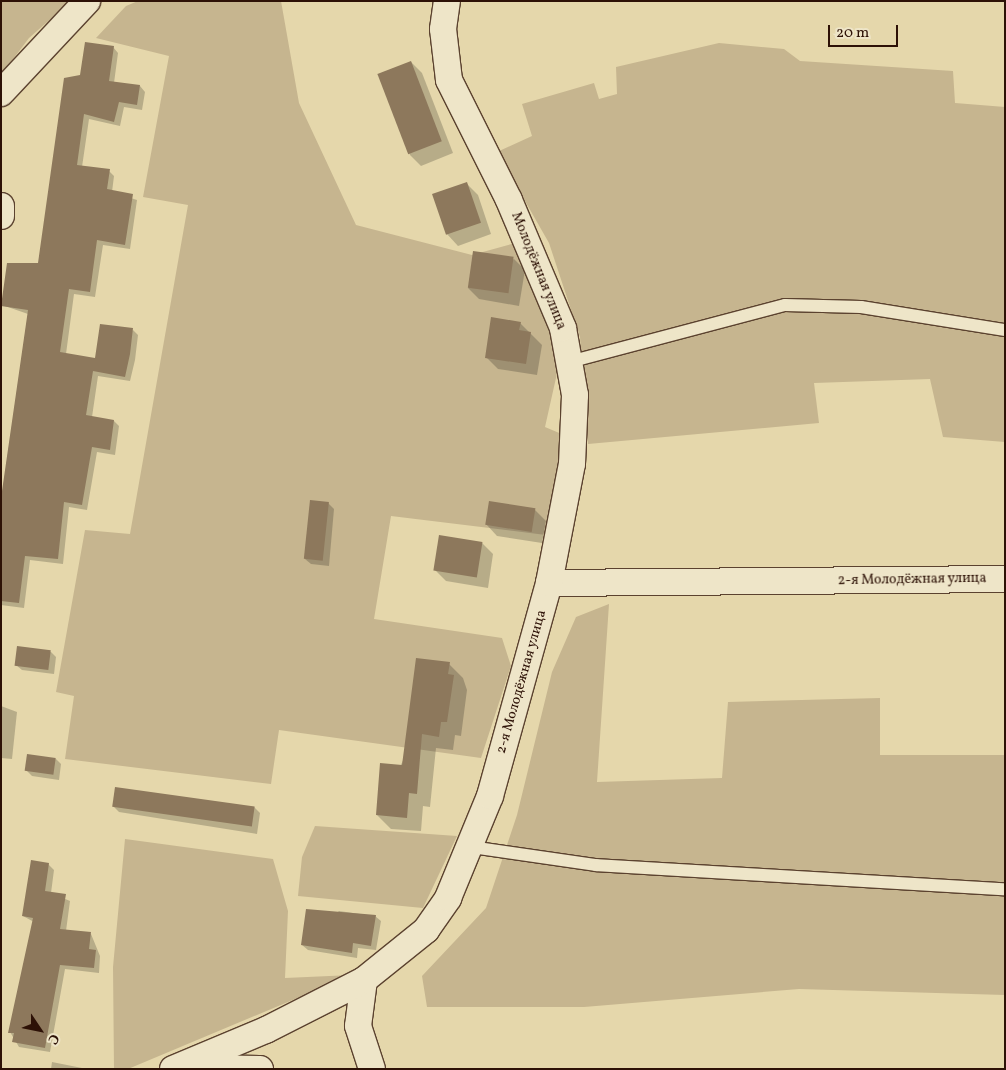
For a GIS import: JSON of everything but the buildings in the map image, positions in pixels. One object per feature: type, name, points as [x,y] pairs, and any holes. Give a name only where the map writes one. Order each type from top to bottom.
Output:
[{"type":"street","points":[[1,93],[87,1]]},
{"type":"street","name":"Молодёжная улица","points":[[448,1],[443,29],[449,80],[517,218],[563,328],[575,395],[572,464],[549,583]]},
{"type":"street","points":[[1,206],[1,216]]},
{"type":"street","name":"2-я Молодёжная улица","points":[[173,1068],[266,1030],[364,980],[426,930],[448,898],[471,847],[490,796],[549,583],[1005,579]]},
{"type":"street","points":[[364,980],[358,1026],[372,1069]]},
{"type":"street","points":[[173,1068],[260,1069]]},
{"type":"lane","points":[[569,362],[785,305],[861,307],[1005,330]]},
{"type":"lane","points":[[471,847],[596,865],[1005,889]]},
{"type":"shaded area","points":[[1,1],[71,1],[29,38],[1,75]]},
{"type":"shaded area","points":[[138,1],[281,1],[299,103],[356,225],[472,255],[515,243],[560,360],[545,427],[564,435],[546,535],[391,516],[374,619],[502,638],[511,666],[481,758],[279,730],[271,784],[65,759],[74,696],[56,692],[85,530],[130,534],[188,205],[143,197],[169,56],[96,38],[126,6]]},
{"type":"shaded area","points":[[719,43],[784,49],[800,61],[953,71],[955,103],[1005,107],[1005,442],[943,437],[930,379],[814,383],[819,423],[588,444],[580,337],[549,243],[497,152],[532,136],[522,104],[594,83],[599,99],[617,94],[616,67]]},
{"type":"shaded area","points":[[609,604],[597,782],[722,778],[728,702],[880,698],[880,755],[1005,755],[1005,995],[799,989],[584,1007],[427,1007],[422,976],[486,908],[517,815],[552,672],[576,617]]},
{"type":"shaded area","points":[[315,826],[457,836],[423,908],[298,896],[302,857]]},
{"type":"shaded area","points":[[125,839],[273,859],[288,911],[285,978],[352,975],[128,1069],[114,1069],[113,967]]}]
